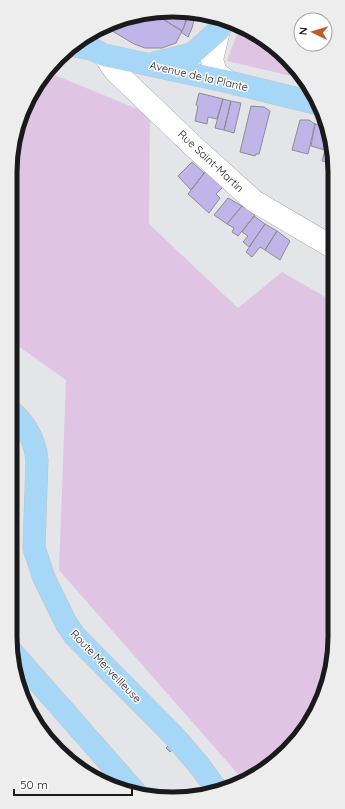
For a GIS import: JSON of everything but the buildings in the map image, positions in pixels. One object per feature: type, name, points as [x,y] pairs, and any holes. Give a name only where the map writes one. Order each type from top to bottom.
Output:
[{"type":"main road","points":[[149,64],[192,54],[221,25]]},
{"type":"main road","name":"Avenue de la Plante","points":[[89,47],[149,64],[311,102]]},
{"type":"main road","name":"Route Merveilleuse","points":[[17,418],[24,425],[35,447],[37,460],[34,548],[40,567],[66,623],[74,635],[174,736],[215,786]]},
{"type":"main road","points":[[18,659],[130,786]]},
{"type":"street","points":[[222,25],[212,60],[216,72],[229,82]]},
{"type":"street","name":"Rue Saint-Martin","points":[[89,47],[254,202],[328,245]]},
{"type":"shaded area","points":[[238,32],[267,49],[295,77],[227,61]]},
{"type":"shaded area","points":[[52,74],[150,114],[149,224],[238,308],[282,272],[328,299],[327,657],[320,686],[302,723],[289,739],[267,760],[240,776],[59,570],[66,380],[17,345],[18,152],[22,132],[29,113],[43,86]]}]
